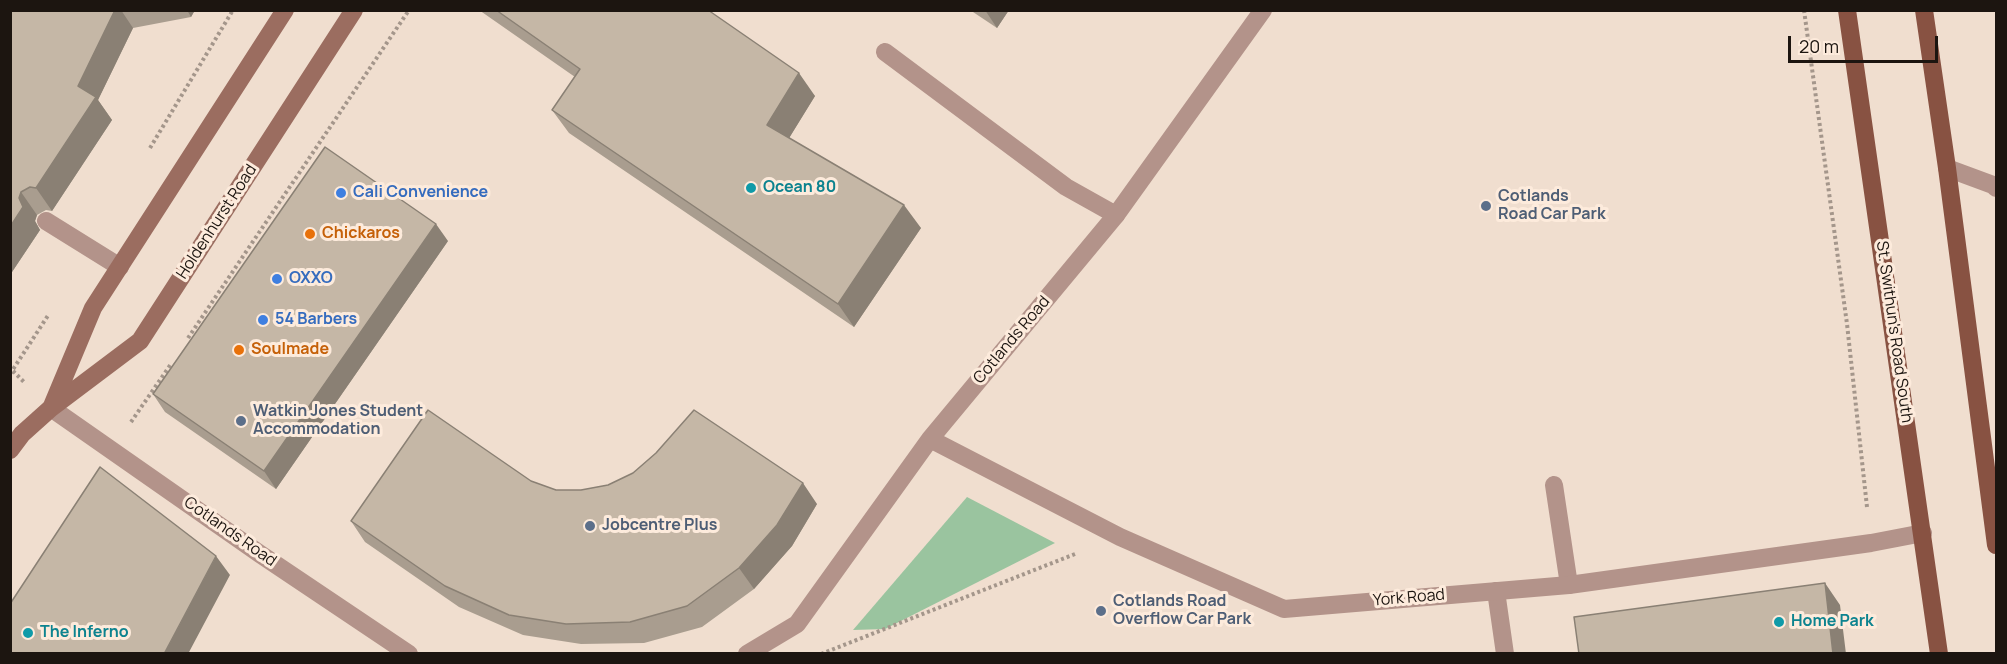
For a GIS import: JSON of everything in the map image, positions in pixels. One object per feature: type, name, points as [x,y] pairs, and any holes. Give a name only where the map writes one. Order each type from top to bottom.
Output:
[{"type":"main road","name":"Holdenhurst Road","points":[[51,408],[93,308],[285,10]]},
{"type":"main road","name":"Holdenhurst Road","points":[[10,450],[22,434],[51,408],[140,341],[354,10]]},
{"type":"main road","name":"St. Swithun's Road South","points":[[1847,10],[1939,654]]},
{"type":"main road","points":[[1924,10],[1996,545]]},
{"type":"street","name":"Cotlands Road","points":[[747,654],[797,624],[930,439],[1116,215],[1263,10]]},
{"type":"street","points":[[885,52],[1066,187],[1116,215]]},
{"type":"street","points":[[1947,168],[1996,188]]},
{"type":"street","points":[[46,221],[120,267]]},
{"type":"street","name":"Cotlands Road","points":[[51,408],[260,554],[409,654]]},
{"type":"street","name":"York Road","points":[[930,439],[1119,537],[1284,609],[1569,585],[1871,543],[1923,533]]},
{"type":"street","points":[[1554,485],[1569,585]]},
{"type":"street","points":[[1496,591],[1505,654]]},
{"type":"path","points":[[187,340],[410,10]]},
{"type":"path","points":[[1804,10],[1847,324],[1871,543]]},
{"type":"path","points":[[112,450],[174,358]]},
{"type":"path","points":[[821,654],[1119,537]]},
{"type":"green space","points":[[967,497],[1055,543],[885,629],[853,630]]},
{"type":"building","points":[[10,10],[115,10],[78,86],[96,97],[36,188],[30,187],[21,192],[19,198],[23,207],[10,227]]},
{"type":"building","name":"Ocean 80","points":[[496,10],[708,10],[799,73],[767,125],[904,205],[838,304],[552,110],[580,69]]},
{"type":"building","points":[[325,147],[436,224],[264,471],[153,394]]},
{"type":"building","name":"Jobcentre Plus","points":[[428,410],[531,481],[556,490],[581,490],[608,485],[633,473],[656,453],[694,410],[803,483],[777,525],[739,568],[687,606],[630,622],[566,624],[509,615],[445,586],[351,521]]},
{"type":"building","points":[[100,467],[216,556],[164,654],[10,654],[10,604]]},
{"type":"building","points":[[1825,583],[1833,654],[1579,654],[1574,617]]},
{"type":"place","name":"Ocean 80","points":[[751,188]]},
{"type":"place","name":"Cali Convenience","points":[[341,193]]},
{"type":"place","name":"Cotlands Road Car Park","points":[[1486,206]]},
{"type":"place","name":"Chickaros","points":[[310,234]]},
{"type":"place","name":"OXXO","points":[[277,279]]},
{"type":"place","name":"54 Barbers","points":[[263,320]]},
{"type":"place","name":"Soulmade","points":[[239,350]]},
{"type":"place","name":"Watkin Jones Student Accommodation","points":[[241,421]]},
{"type":"place","name":"Jobcentre Plus","points":[[590,526]]},
{"type":"place","name":"Cotlands Road Overflow Car Park","points":[[1101,611]]},
{"type":"place","name":"Home Park","points":[[1779,622]]},
{"type":"place","name":"The Inferno","points":[[28,633]]}]
